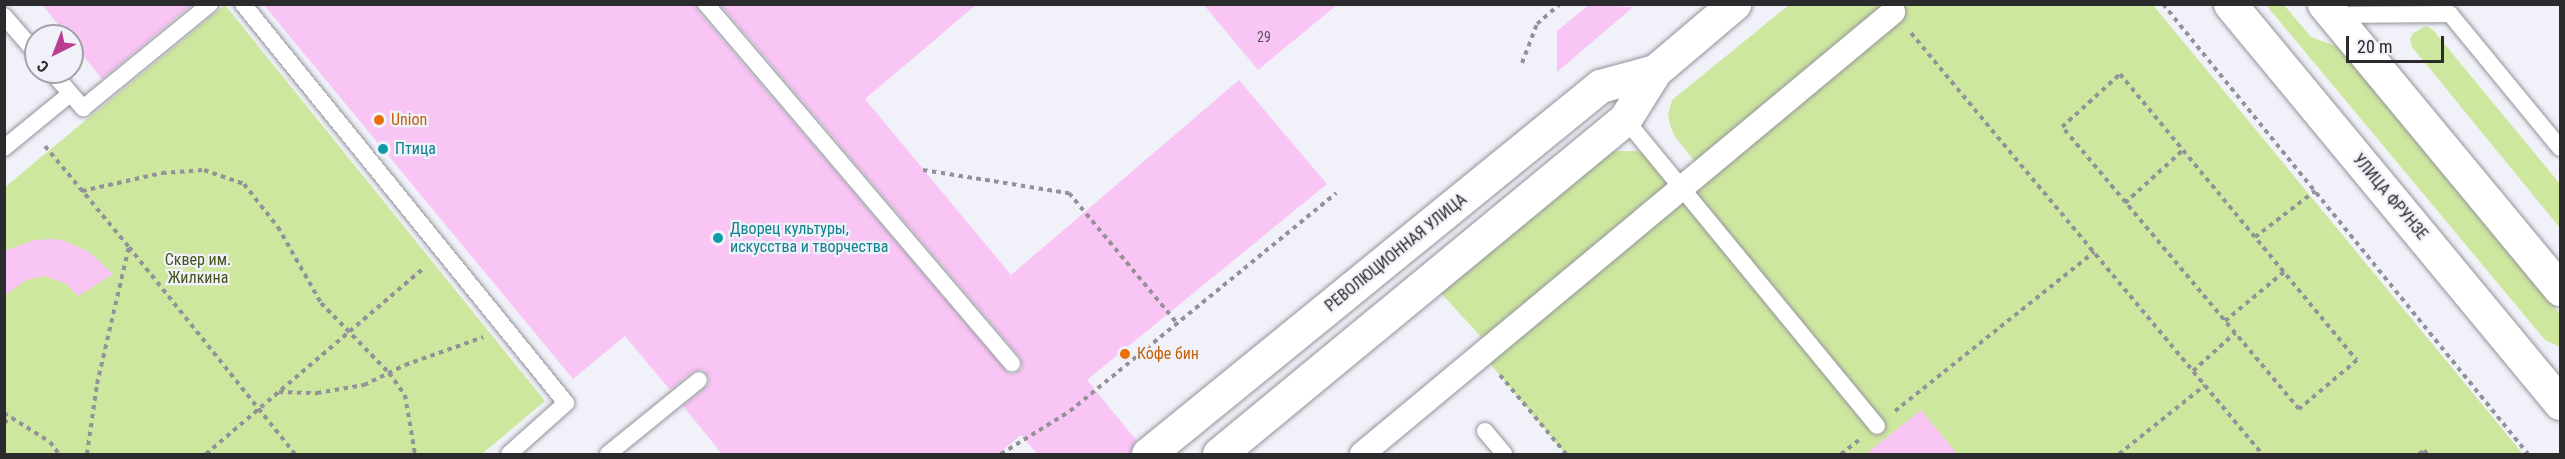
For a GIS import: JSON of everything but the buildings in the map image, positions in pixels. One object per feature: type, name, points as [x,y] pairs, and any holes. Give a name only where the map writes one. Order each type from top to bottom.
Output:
[{"type":"main road","name":"РЕВОЛЮЦИОННАЯ УЛИЦА","points":[[1219,454],[1625,119],[1655,71],[1734,4]]},
{"type":"main road","name":"УЛИЦА ФРУНЗЕ","points":[[2230,4],[2557,392]]},
{"type":"main road","points":[[2329,10],[2560,289]]},
{"type":"main road","name":"РЕВОЛЮЦИОННАЯ УЛИЦА","points":[[1148,454],[1600,86],[1655,71]]},
{"type":"street","points":[[1362,454],[1486,358],[1682,187],[1893,12]]},
{"type":"lane","points":[[62,84],[83,108],[210,4]]},
{"type":"lane","points":[[243,4],[566,403],[509,454]]},
{"type":"lane","points":[[706,4],[1012,364]]},
{"type":"lane","points":[[2329,10],[2450,14],[2560,148]]},
{"type":"lane","points":[[4,16],[24,39]]},
{"type":"lane","points":[[4,148],[70,94]]},
{"type":"lane","points":[[1625,119],[1877,426]]},
{"type":"lane","points":[[608,454],[699,380]]},
{"type":"lane","points":[[1485,431],[1504,454]]},
{"type":"path","points":[[1522,63],[1537,24],[1560,4]]},
{"type":"path","points":[[2163,4],[2528,454]]},
{"type":"path","points":[[1893,12],[2262,454]]},
{"type":"path","points":[[2120,74],[2183,150],[2357,360],[2299,409],[2062,127],[2120,74]]},
{"type":"path","points":[[30,128],[295,454]]},
{"type":"path","points":[[2125,203],[2183,150]]},
{"type":"path","points":[[82,191],[162,173],[204,170],[244,184],[279,227],[321,303],[389,373],[405,395],[416,454]]},
{"type":"path","points":[[923,170],[1069,193],[1177,323]]},
{"type":"path","points":[[2255,237],[2315,190]]},
{"type":"path","points":[[1001,454],[1070,411],[1336,193]]},
{"type":"path","points":[[87,454],[97,384],[129,247]]},
{"type":"path","points":[[206,454],[444,252]]},
{"type":"path","points":[[1841,454],[2094,252]]},
{"type":"path","points":[[2225,321],[2284,272]]},
{"type":"path","points":[[279,392],[317,393],[364,385],[389,373],[506,328]]},
{"type":"path","points":[[2193,371],[2235,333]]},
{"type":"path","points":[[1486,358],[1565,454]]},
{"type":"path","points":[[2119,454],[2205,385]]},
{"type":"path","points":[[4,413],[50,442],[59,454]]},
{"type":"path","points":[[4,423],[11,418]]},
{"type":"path","points":[[2419,454],[2424,450],[2427,454]]},
{"type":"green space","name":"Сквер им. Жилкина","points":[[225,5],[545,401],[482,454],[5,454],[5,187]]},
{"type":"green space","points":[[1789,5],[1892,5],[1697,164],[1675,137],[1670,125],[1668,114],[1672,100]]},
{"type":"green space","points":[[1903,5],[2153,5],[2523,454],[1565,454],[1482,354]]},
{"type":"green space","points":[[2266,5],[2284,5],[2311,37],[2336,46],[2353,60],[2560,314],[2560,347],[2545,340]]},
{"type":"green space","points":[[2426,26],[2433,30],[2560,184],[2560,228],[2412,47],[2410,39],[2413,33]]},
{"type":"green space","points":[[1615,151],[1637,151],[1646,155],[1671,186],[1484,340],[1439,291],[1603,155]]},
{"type":"place","name":"Union","points":[[379,120]]},
{"type":"place","name":"Птица","points":[[383,149]]},
{"type":"place","name":"Дворец культуры, искусства и творчества","points":[[718,238]]},
{"type":"place","name":"Кофе бин","points":[[1125,354]]}]
